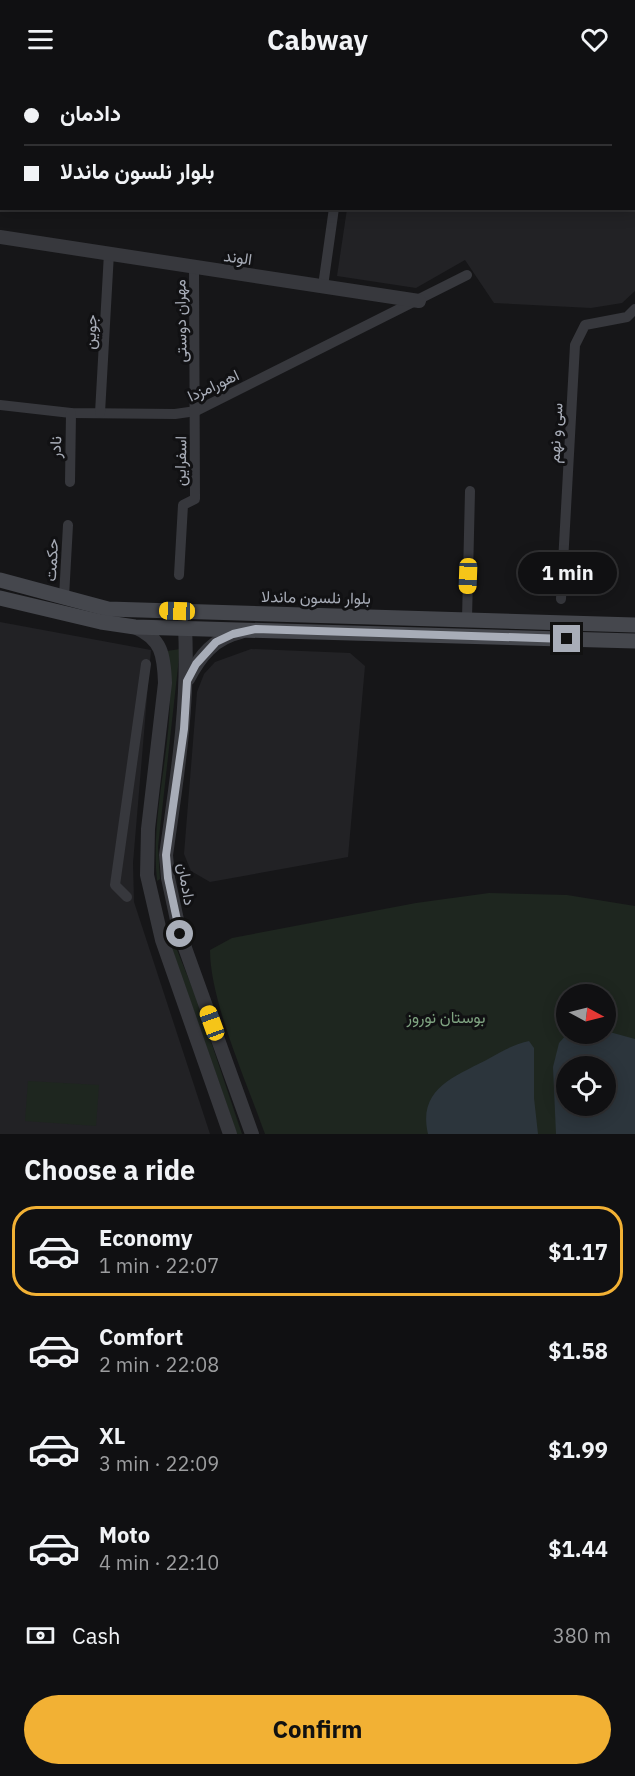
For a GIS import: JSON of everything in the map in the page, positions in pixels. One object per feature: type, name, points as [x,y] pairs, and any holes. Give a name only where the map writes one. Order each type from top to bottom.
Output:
[{"type":"main road","name":"بلوار نلسون ماندلا","points":[[0,580],[108,609],[635,625]]},
{"type":"main road","name":"بلوار نلسون ماندلا","points":[[0,597],[101,622],[135,627],[635,641]]},
{"type":"main road","points":[[108,609],[160,619],[185,627]]},
{"type":"street","points":[[323,286],[334,210]]},
{"type":"street","name":"الوند","points":[[0,237],[419,301]]},
{"type":"street","name":"جوین","points":[[100,413],[109,253]]},
{"type":"street","name":"مهران دوستی","points":[[194,267],[196,411]]},
{"type":"street","points":[[419,301],[467,275]]},
{"type":"street","name":"اهورامزدا","points":[[0,405],[71,413],[175,414],[196,411],[419,301]]},
{"type":"street","name":"سی و نهم","points":[[561,599],[575,345],[585,325],[627,317],[635,309]]},
{"type":"street","name":"اسفراین","points":[[179,575],[183,505],[195,499],[196,411]]},
{"type":"street","name":"نادر","points":[[69,482],[71,413]]},
{"type":"street","points":[[467,619],[470,491]]},
{"type":"street","name":"حکمت","points":[[63,597],[68,525]]},
{"type":"street","points":[[135,627],[152,636],[156,641],[165,672],[146,861],[162,940],[230,1134]]},
{"type":"street","name":"دادمان","points":[[185,627],[187,681],[182,744],[166,855],[180,934],[252,1134]]},
{"type":"street","points":[[187,681],[196,664],[216,642],[233,634],[256,629]]},
{"type":"street","points":[[127,897],[116,885],[146,664]]},
{"type":"street","points":[[156,913],[174,910]]},
{"type":"shaded area","points":[[347,210],[635,210],[635,291],[622,303],[591,308],[494,303],[465,260],[416,288],[337,276]]},
{"type":"shaded area","points":[[0,622],[151,650],[133,863],[134,902],[210,1134],[0,1134]]},
{"type":"shaded area","points":[[251,649],[350,653],[365,666],[348,857],[210,882],[191,871],[184,854],[197,692],[204,674],[215,662]]},
{"type":"shaded area","points":[[616,1034],[635,1039],[635,1134],[556,1134],[553,1067],[559,1044],[616,1044]]},
{"type":"shaded area","points":[[529,1041],[534,1048],[534,1098],[538,1134],[428,1134],[426,1118],[428,1105],[442,1085],[504,1050]]},
{"type":"green space","points":[[180,649],[158,847],[160,879],[157,881],[157,823],[170,709],[167,651]]},
{"type":"green space","name":"بوستان نوروز","points":[[489,893],[567,895],[635,906],[635,1134],[265,1134],[223,1017],[212,970],[210,950],[232,938],[416,903]]},
{"type":"green space","points":[[175,945],[196,997],[242,1134],[237,1134],[171,946]]},
{"type":"green space","points":[[28,1081],[99,1085],[96,1126],[25,1121]]},
{"type":"route","points":[[180,934],[168,878],[166,855],[184,729],[187,681],[203,654],[216,642],[233,634],[256,629],[567,639]]}]
